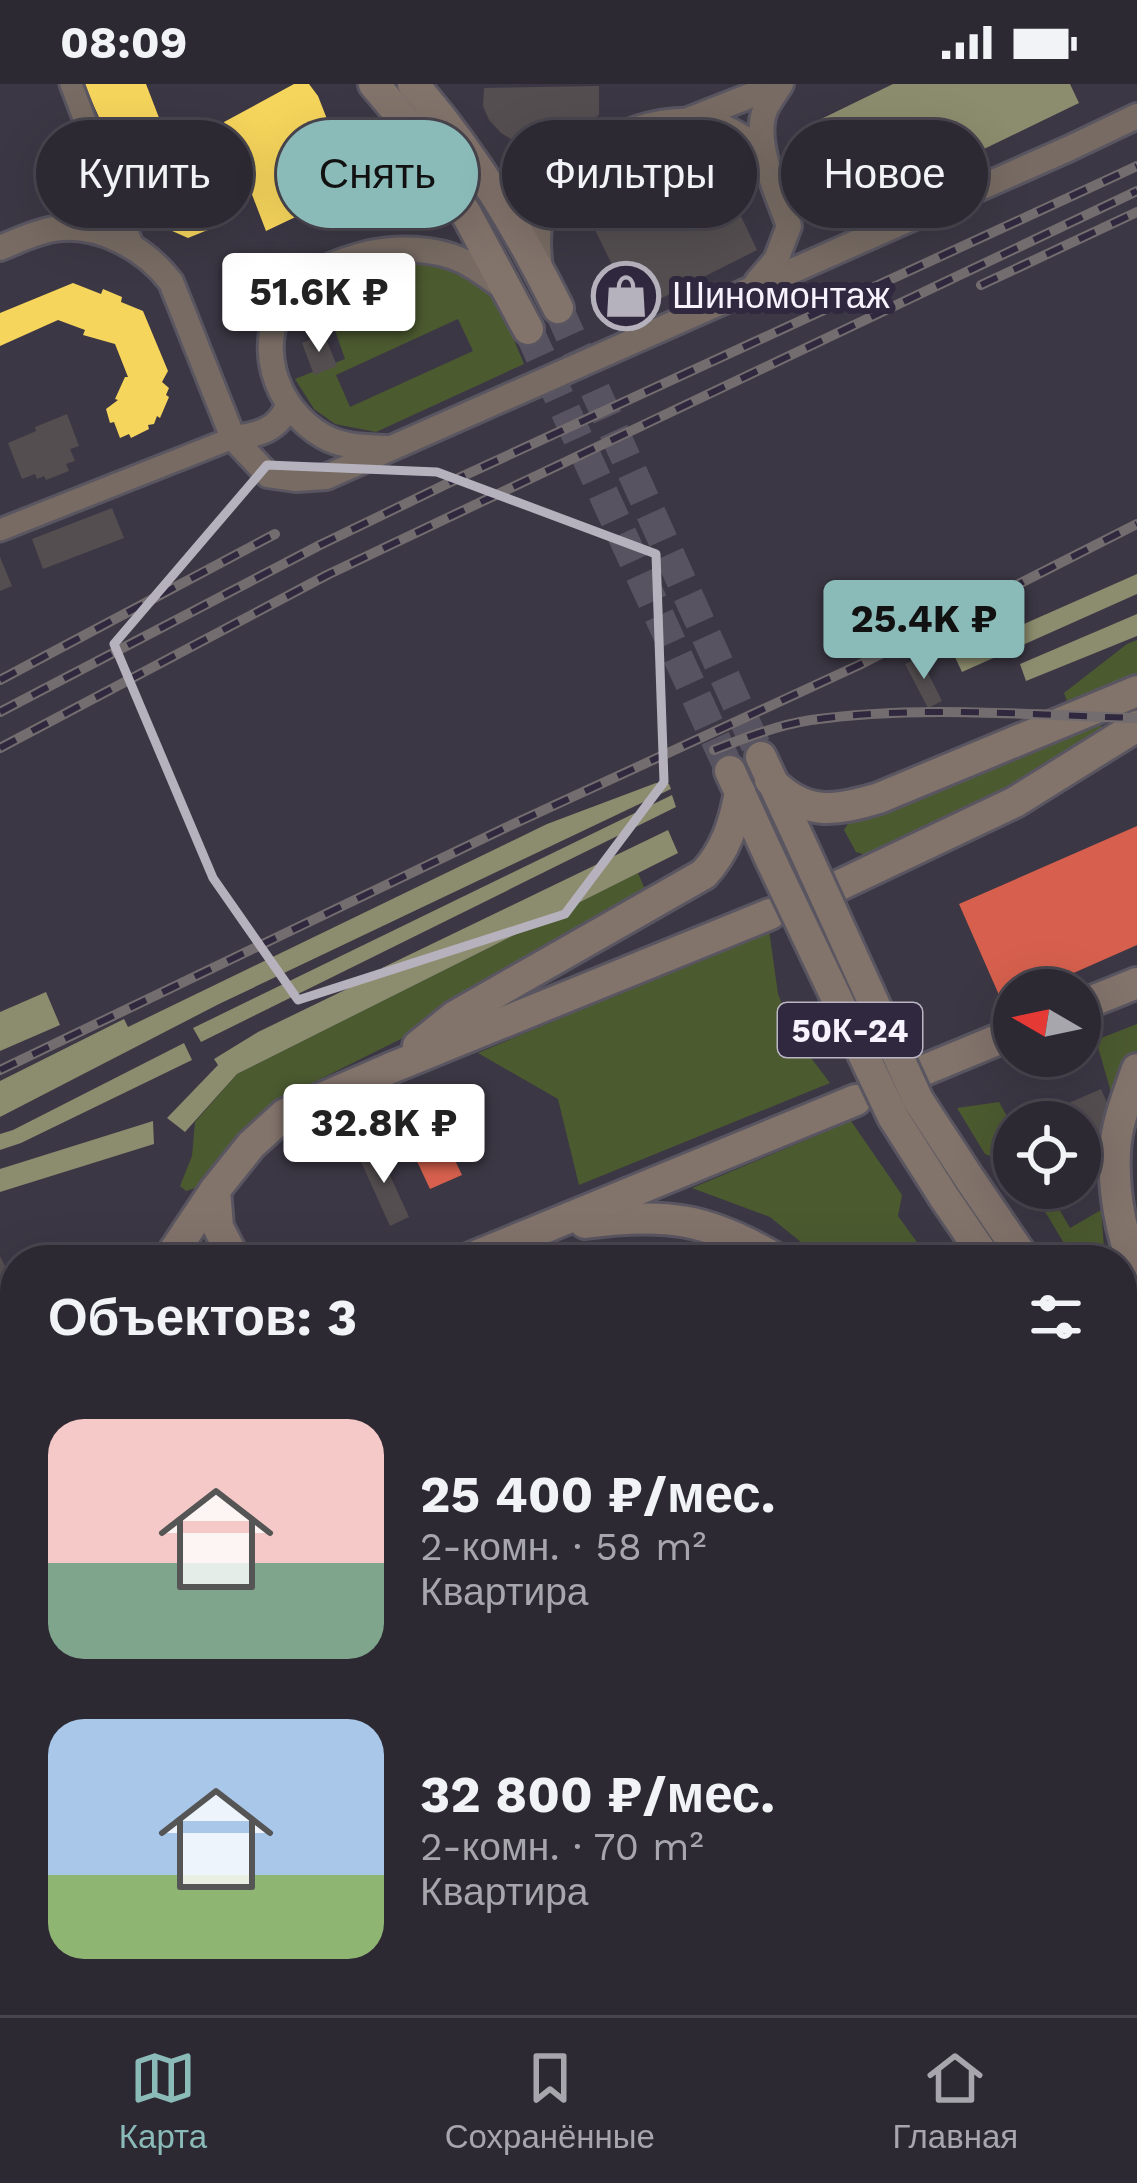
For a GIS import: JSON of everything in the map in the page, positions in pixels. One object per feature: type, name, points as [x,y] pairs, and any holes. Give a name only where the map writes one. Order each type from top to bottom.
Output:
[{"type":"main road","points":[[374,84],[416,134],[467,215],[528,329]]},
{"type":"main road","points":[[413,84],[446,121],[502,207],[558,308]]},
{"type":"main road","name":"50К-24","points":[[957,1189],[765,769],[800,803],[844,809],[879,799],[1137,691]]},
{"type":"main road","points":[[841,885],[1015,802],[1137,726]]},
{"type":"main road","name":"50К-24","points":[[391,1068],[455,1016],[704,874],[723,850],[734,821],[735,782],[893,1117],[957,1189]]},
{"type":"main road","points":[[178,1245],[251,1145],[285,1114],[770,914]]},
{"type":"main road","points":[[1101,998],[1137,983]]},
{"type":"main road","points":[[922,1071],[993,1042]]},
{"type":"main road","points":[[1127,1245],[1115,1149],[1137,1070]]},
{"type":"main road","points":[[503,1245],[856,1100]]},
{"type":"main road","points":[[957,1189],[981,1245]]},
{"type":"main road","points":[[957,1189],[1010,1245]]},
{"type":"main road","points":[[215,1190],[218,1227],[227,1245]]},
{"type":"main road","points":[[544,1228],[633,1216],[667,1217],[696,1222],[751,1245]]},
{"type":"street","points":[[70,84],[134,248]]},
{"type":"street","points":[[689,120],[780,84]]},
{"type":"street","points":[[780,84],[761,125],[763,150],[781,203]]},
{"type":"street","points":[[0,248],[57,228],[99,233],[134,248],[158,265],[171,282],[233,438],[268,475],[326,477],[1137,116]]},
{"type":"street","points":[[757,147],[763,150]]},
{"type":"street","points":[[539,228],[541,273]]},
{"type":"street","points":[[752,289],[776,260],[788,228]]},
{"type":"street","points":[[792,228],[840,249]]},
{"type":"street","points":[[394,448],[360,447],[323,436],[288,404],[269,347],[277,314],[291,292],[318,272],[384,250],[424,251],[460,259],[511,293]]},
{"type":"street","points":[[0,530],[233,438],[259,435],[283,419],[288,404]]},
{"type":"highlighted area","points":[[267,465],[437,472],[656,554],[664,782],[565,914],[298,1000],[213,878],[114,644]]},
{"type":"green space","points":[[379,264],[450,264],[478,279],[498,305],[524,364],[376,432],[335,424],[314,409],[295,379],[345,359],[320,288]],"holes":[[[458,319],[473,351],[350,407],[336,375]]]},
{"type":"green space","points":[[1137,640],[1137,675],[1095,695],[1067,701],[1064,693]]},
{"type":"green space","points":[[1095,724],[1104,730],[1012,788],[869,856],[856,852],[844,830],[851,819]]},
{"type":"green space","points":[[638,873],[644,887],[654,886],[413,1033],[274,1102],[228,1147],[198,1187],[186,1191],[180,1186],[192,1156],[195,1122],[237,1074]]},
{"type":"green space","points":[[769,930],[778,994],[796,1038],[830,1083],[579,1185],[558,1099],[478,1053]]},
{"type":"green space","points":[[1137,1024],[1137,1050],[1115,1106],[1101,1057],[1101,1038]]},
{"type":"green space","points":[[993,1103],[993,1157],[985,1154],[957,1108]]},
{"type":"green space","points":[[851,1121],[902,1195],[898,1216],[919,1245],[805,1245],[770,1217],[692,1188]]},
{"type":"green space","points":[[1044,1209],[1059,1209],[1070,1228],[1101,1210],[1104,1245],[1065,1245]]},
{"type":"building: Жильё","points":[[84,84],[146,84],[160,120],[100,120]]},
{"type":"building: Жильё","points":[[294,84],[309,84],[327,120],[277,120],[277,226],[266,231],[253,197],[253,120],[228,120]]},
{"type":"building: Жильё","points":[[165,228],[213,228],[188,238]]},
{"type":"building: Жильё","points":[[73,283],[101,294],[103,289],[143,311],[168,371],[162,382],[169,388],[169,397],[160,418],[131,438],[129,434],[120,438],[106,409],[118,400],[128,377],[115,344],[83,335],[85,330],[58,320],[0,346],[0,313]]},
{"type":"building: Торговля","name":"Шиномонтаж","points":[[632,286],[637,297],[620,306],[614,294]]},
{"type":"building: Торговля","points":[[1137,826],[1137,945],[1083,969],[993,969],[993,981],[959,904]]},
{"type":"building: Торговля","points":[[439,1126],[462,1175],[430,1189],[407,1140]]},
{"type":"building: Промзона","points":[[893,84],[1070,84],[1079,103],[988,147],[988,120],[819,120]]},
{"type":"building: Промзона","points":[[1137,574],[1137,594],[962,672],[954,655]]},
{"type":"building: Промзона","points":[[1137,614],[1137,636],[1026,681],[1020,664]]},
{"type":"building: Промзона","points":[[656,783],[669,784],[671,789],[219,1004],[0,1117],[0,1081],[124,1019],[128,1027],[547,824]]},
{"type":"building: Промзона","points":[[672,795],[676,807],[201,1042],[193,1028]]},
{"type":"building: Промзона","points":[[668,830],[678,853],[237,1074],[185,1132],[167,1118],[218,1065],[214,1059],[258,1032]]},
{"type":"building: Промзона","points":[[46,992],[60,1025],[0,1051],[0,1012]]},
{"type":"building: Промзона","points":[[184,1043],[192,1060],[0,1150],[0,1134]]},
{"type":"building: Промзона","points":[[153,1121],[154,1144],[0,1192],[0,1169]]},
{"type":"building: Прочее","points":[[599,86],[599,115],[592,120],[502,120],[502,134],[483,106],[484,88]]},
{"type":"building: Прочее","points":[[594,228],[747,228],[757,250],[654,302],[643,278],[626,283],[618,277]]},
{"type":"building: Прочее","points":[[324,334],[337,366],[314,375],[302,343]]},
{"type":"building: Прочее","points":[[67,414],[79,446],[70,449],[75,461],[66,464],[69,471],[46,480],[35,474],[22,479],[8,443]]},
{"type":"building: Прочее","points":[[112,508],[124,538],[43,569],[32,539]]},
{"type":"building: Прочее","points":[[0,557],[12,586],[0,591]]},
{"type":"building: Прочее","points":[[920,657],[942,701],[928,708],[905,664]]},
{"type":"building: Прочее","points":[[1101,1089],[1113,1116],[1110,1135],[1101,1138],[1101,1101],[1073,1101]]},
{"type":"building: Прочее","points":[[377,1147],[409,1217],[390,1226],[358,1155]]},
{"type":"tunnel","points":[[558,308],[761,757]]},
{"type":"tunnel","points":[[528,329],[730,771]]},
{"type":"railway","points":[[0,712],[463,476],[1137,166]]},
{"type":"railway","points":[[0,748],[327,575],[1137,191]]},
{"type":"railway","points":[[981,285],[1137,212]]},
{"type":"railway","points":[[0,1070],[859,665],[1137,524]]},
{"type":"railway","points":[[0,680],[275,534]]},
{"type":"railway","points":[[714,750],[786,725],[851,715],[974,712],[1137,718]]},
{"type":"place","name":"Шиномонтаж","points":[[626,296]]}]
